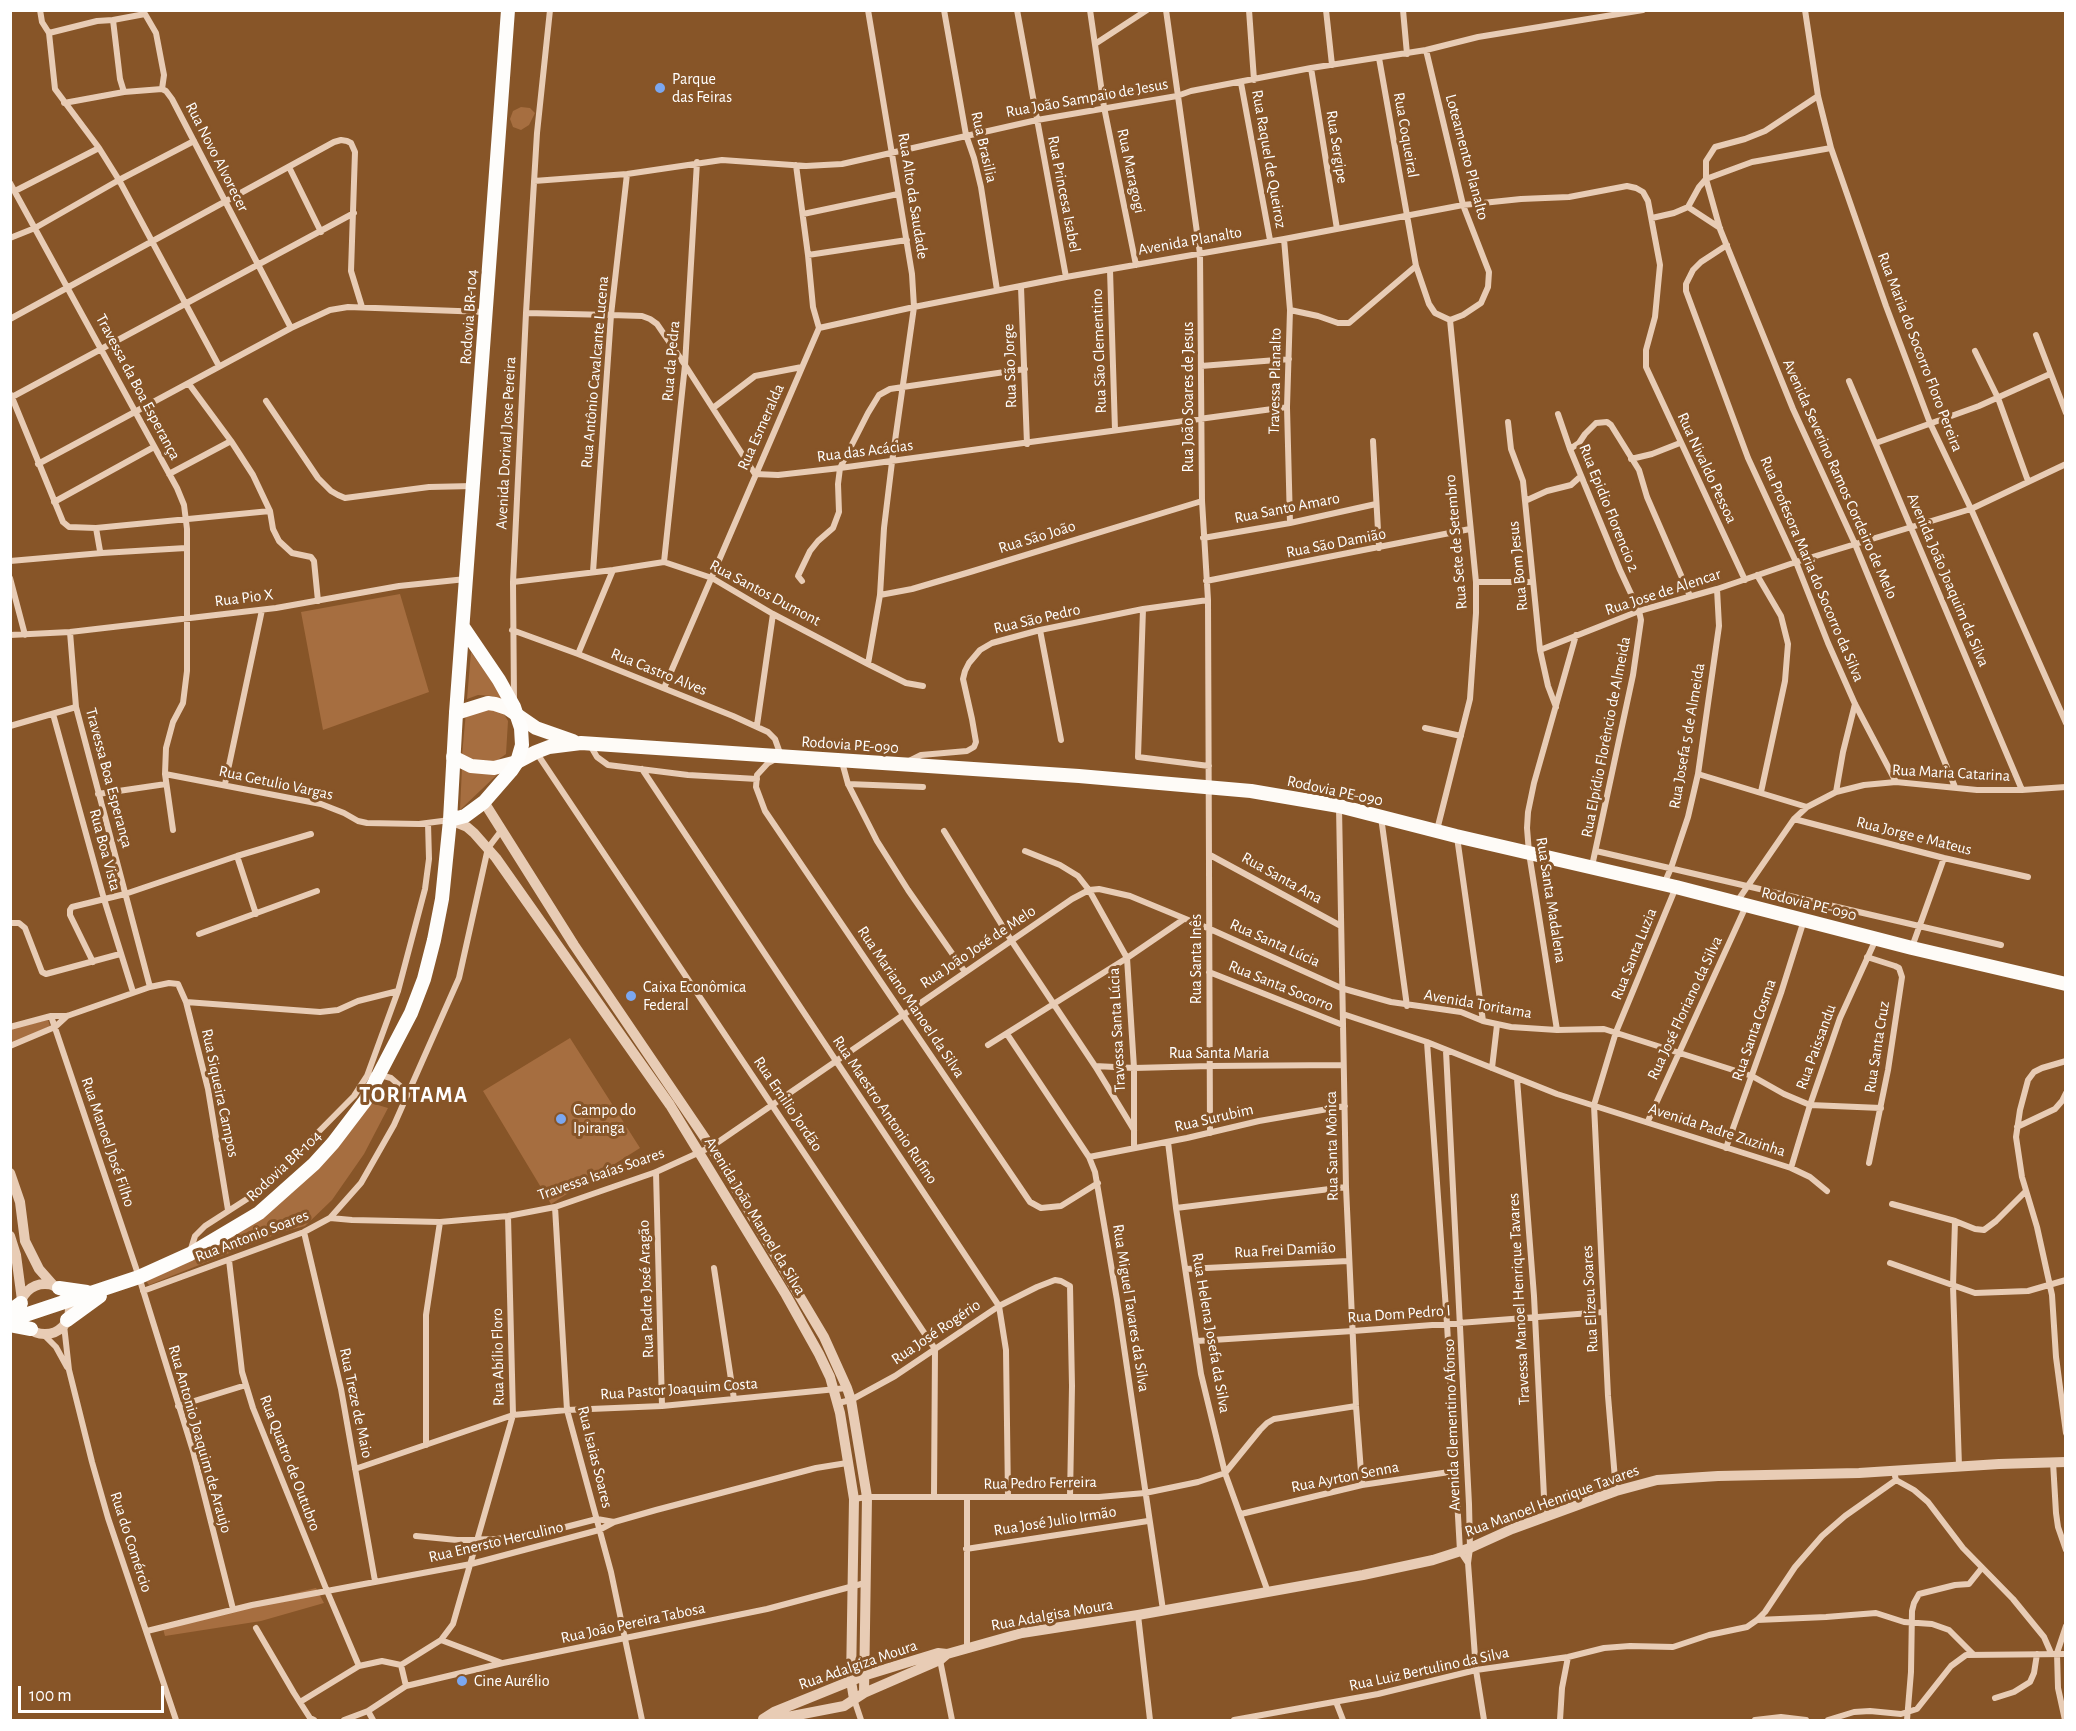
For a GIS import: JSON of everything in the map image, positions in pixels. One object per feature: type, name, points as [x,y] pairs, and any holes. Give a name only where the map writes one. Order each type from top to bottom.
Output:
[{"type":"highway","name":"Rodovia BR-104","points":[[68,1301],[139,1277],[190,1254],[249,1220],[292,1186],[333,1143],[365,1101],[373,1076],[411,1014],[424,979],[442,899],[450,820],[508,10]]},
{"type":"highway","points":[[450,820],[465,816],[484,802],[506,778],[517,762],[522,738],[515,711],[502,685],[463,627]]},
{"type":"highway","points":[[56,1287],[95,1293]]},
{"type":"highway","points":[[65,1323],[111,1287]]},
{"type":"highway","points":[[16,1313],[68,1301]]},
{"type":"highway","points":[[16,1313],[37,1331]]},
{"type":"main road","name":"Rodovia PE-090","points":[[456,713],[488,703],[501,706],[515,711],[548,734],[585,744]]},
{"type":"main road","name":"Rodovia PE-090","points":[[453,757],[471,765],[487,768],[503,767],[549,747],[585,744],[1059,774],[1209,786],[1340,806],[2066,984]]},
{"type":"street","points":[[40,10],[42,22],[49,33],[55,89],[99,148],[119,180],[219,366]]},
{"type":"street","name":"Avenida Dorival Jose Pereira","points":[[515,711],[513,582],[526,313],[539,111],[550,10]]},
{"type":"street","name":"Rua Alto da Saudade","points":[[868,10],[907,240],[914,307],[884,528],[880,595],[868,664]]},
{"type":"street","name":"Rua Brasilia","points":[[944,10],[966,135],[981,186],[997,290]]},
{"type":"street","name":"Rua Princesa Isabel","points":[[1017,10],[1066,277]]},
{"type":"street","name":"Rua Maragogi","points":[[1090,10],[1104,107],[1136,265]]},
{"type":"street","points":[[1095,44],[1147,10]]},
{"type":"street","name":"Rua João Soares de Jesus","points":[[1166,10],[1200,254],[1202,501],[1208,600],[1209,786]]},
{"type":"street","points":[[1249,10],[1254,80]]},
{"type":"street","points":[[1326,10],[1332,65]]},
{"type":"street","points":[[1403,10],[1407,54]]},
{"type":"street","name":"Rua João Sampaio de Jesus","points":[[534,181],[627,174],[722,160],[817,166],[842,164],[966,135],[1104,107],[1177,96],[1191,91],[1311,68],[1407,54],[1478,37],[1643,10]]},
{"type":"street","name":"Rua Maria do Socorro Floro Pereira","points":[[1805,10],[1818,96],[1831,148],[1886,306],[1930,423],[1971,509],[2066,723]]},
{"type":"street","points":[[49,33],[97,21],[145,14],[156,33],[164,75],[162,89],[64,103]]},
{"type":"street","points":[[113,20],[120,79],[124,93]]},
{"type":"street","name":"Loteamento Planalto","points":[[1426,50],[1463,205],[1489,272],[1488,287],[1481,303],[1470,311],[1449,320]]},
{"type":"street","name":"Rua Coqueiral","points":[[1379,58],[1416,266],[1429,304],[1435,313],[1449,320]]},
{"type":"street","name":"Rua Sergipe","points":[[1311,68],[1337,229]]},
{"type":"street","name":"Rua Raquel de Queiroz","points":[[1241,82],[1270,240]]},
{"type":"street","name":"Rua Novo Alvorecer","points":[[162,89],[172,99],[291,328]]},
{"type":"street","points":[[1706,179],[1706,161],[1715,147],[1765,131],[1818,96]]},
{"type":"street","points":[[10,238],[35,228],[194,141]]},
{"type":"street","points":[[10,320],[334,142],[347,141],[351,143],[355,152],[351,271],[362,307]]},
{"type":"street","points":[[15,191],[99,148]]},
{"type":"street","points":[[1652,218],[1688,207],[1706,179],[1752,162],[1831,148]]},
{"type":"street","name":"Rua da Pedra","points":[[664,562],[686,365],[697,162]]},
{"type":"street","points":[[796,165],[813,307],[819,328]]},
{"type":"street","points":[[289,166],[321,231]]},
{"type":"street","name":"Rua Antônio Cavalcante Lucena","points":[[593,572],[611,315],[627,174]]},
{"type":"street","name":"Avenida Severino Ramos Cordeiro de Melo","points":[[1706,179],[1720,229],[1793,409],[1855,544],[1955,787]]},
{"type":"street","name":"Travessa da Boa Esperança","points":[[10,183],[69,287],[177,488],[186,518],[187,671],[183,703],[170,732],[166,748],[165,774],[174,830]]},
{"type":"street","name":"Avenida Planalto","points":[[819,328],[997,290],[1463,205],[1569,197],[1627,186],[1642,192],[1648,201],[1652,218]]},
{"type":"street","points":[[802,214],[898,194]]},
{"type":"street","points":[[1688,207],[1720,229]]},
{"type":"street","points":[[270,511],[96,528],[74,528],[65,525],[11,396],[102,350],[354,213]]},
{"type":"street","name":"Rua Nivaldo Pessoa","points":[[1652,218],[1660,265],[1655,317],[1646,350],[1646,367],[1745,580]]},
{"type":"street","name":"Travessa Planalto","points":[[1284,239],[1290,310],[1287,407],[1290,523]]},
{"type":"street","points":[[808,255],[907,240]]},
{"type":"street","name":"Rua Profesora Maria do Socorro da Silva","points":[[1727,245],[1693,270],[1686,284],[1686,291],[1748,458],[1796,562],[1855,704],[1896,782]]},
{"type":"street","points":[[1290,310],[1318,315],[1338,323],[1349,323],[1416,266]]},
{"type":"street","name":"Rua São Clementino","points":[[1110,270],[1115,430]]},
{"type":"street","name":"Rua São Jorge","points":[[1021,286],[1027,444]]},
{"type":"street","points":[[38,464],[291,328],[330,310],[362,307],[486,312]]},
{"type":"street","points":[[526,313],[642,316],[650,319],[657,324],[686,365],[755,474]]},
{"type":"street","name":"Rua Sete de Setembro","points":[[1437,830],[1469,706],[1476,582],[1449,320]]},
{"type":"street","name":"Rua Esmeralda","points":[[663,688],[819,328]]},
{"type":"street","points":[[2036,335],[2066,413]]},
{"type":"street","points":[[1975,351],[1998,398],[2028,481]]},
{"type":"street","points":[[1202,366],[1289,359]]},
{"type":"street","points":[[713,408],[755,376],[802,367]]},
{"type":"street","points":[[802,580],[798,576],[810,551],[833,528],[839,512],[840,468],[879,395],[890,389],[1025,369]]},
{"type":"street","points":[[1876,443],[1998,398],[2050,374]]},
{"type":"street","name":"Avenida João Joaquim da Silva","points":[[1849,381],[2022,790]]},
{"type":"street","points":[[189,384],[253,475],[270,511],[273,529],[285,548],[291,553],[311,557],[314,561],[318,601]]},
{"type":"street","points":[[266,401],[318,478],[331,491],[345,498],[429,487],[473,486]]},
{"type":"street","name":"Rua das Acácias","points":[[755,474],[778,475],[892,462],[1287,407]]},
{"type":"street","name":"Rua Epidio Florencio 2","points":[[1558,414],[1581,476],[1639,611]]},
{"type":"street","name":"Rua Bom Jesus","points":[[1508,422],[1511,449],[1520,470],[1526,501],[1540,650],[1548,686],[1556,707]]},
{"type":"street","points":[[1570,449],[1596,423],[1607,422],[1611,425],[1639,470],[1647,497],[1690,596]]},
{"type":"street","points":[[169,474],[231,441]]},
{"type":"street","points":[[1373,441],[1379,548]]},
{"type":"street","points":[[1631,459],[1680,443]]},
{"type":"street","points":[[54,502],[154,447]]},
{"type":"street","name":"Rua Jose de Alencar","points":[[1540,650],[1639,611],[1718,589],[1796,562],[1971,509],[2066,465]]},
{"type":"street","points":[[1526,501],[1547,491],[1572,485],[1581,476]]},
{"type":"street","name":"Rua São João","points":[[880,595],[970,572],[1202,501]]},
{"type":"street","name":"Rua Santo Amaro","points":[[1203,538],[1290,523],[1376,504]]},
{"type":"street","points":[[96,528],[102,553]]},
{"type":"street","name":"Rua São Damião","points":[[1206,581],[1470,529]]},
{"type":"street","points":[[10,561],[186,548]]},
{"type":"street","name":"Rua Santos Dumont","points":[[513,582],[664,562],[712,578],[773,614],[868,664],[906,683],[923,686]]},
{"type":"street","points":[[578,654],[613,570]]},
{"type":"street","points":[[1757,575],[1780,616],[1788,644],[1785,681],[1761,792]]},
{"type":"street","points":[[10,579],[25,635]]},
{"type":"street","name":"Rua Pio X","points":[[10,635],[70,632],[262,610],[399,586],[466,579]]},
{"type":"street","points":[[1476,582],[1533,582]]},
{"type":"street","name":"Rua Josefa 5 de Almeida","points":[[1670,886],[1671,868],[1688,817],[1698,774],[1719,626],[1718,589]]},
{"type":"street","name":"Rua São Pedro","points":[[902,765],[921,755],[971,749],[976,742],[963,679],[964,671],[980,650],[992,643],[1040,630],[1143,609],[1208,600]]},
{"type":"street","points":[[1143,609],[1138,757],[1209,766]]},
{"type":"street","points":[[225,784],[262,610]]},
{"type":"street","name":"Rua Elpídio Florêncio de Almeida","points":[[1592,868],[1641,633],[1639,611]]},
{"type":"street","points":[[757,726],[773,614]]},
{"type":"street","name":"Rua Castro Alves","points":[[512,630],[757,726],[775,739],[780,756]]},
{"type":"street","points":[[1040,630],[1061,740]]},
{"type":"street","name":"Travessa Boa Esperança","points":[[70,632],[76,707],[125,894]]},
{"type":"street","name":"Rua Santa Madalena","points":[[1557,1030],[1529,853],[1528,812],[1575,635]]},
{"type":"street","points":[[1836,792],[1855,704]]},
{"type":"street","points":[[10,726],[76,707]]},
{"type":"street","name":"Rua Boa Vista","points":[[53,714],[104,899],[133,992]]},
{"type":"street","points":[[1425,728],[1461,736]]},
{"type":"street","points":[[585,744],[608,765],[688,775],[757,779],[761,769],[780,756]]},
{"type":"street","name":"Rua Emilio Jordão","points":[[536,752],[935,1349]]},
{"type":"street","points":[[842,761],[848,784],[877,841],[965,972]]},
{"type":"street","name":"Rua Maestro Antonio Rufino","points":[[642,769],[999,1306],[1006,1350],[1008,1497]]},
{"type":"street","name":"Rua Getulio Vargas","points":[[165,774],[321,804],[367,823],[428,823],[450,820]]},
{"type":"street","points":[[1698,774],[1807,807]]},
{"type":"street","name":"Rua Mariano Manoel da Silva","points":[[757,779],[759,797],[765,811],[1030,1202],[1041,1208],[1061,1206],[1098,1184]]},
{"type":"street","name":"Rua Maria Catarina","points":[[1747,886],[1794,819],[1807,807],[1836,792],[1864,785],[1896,782],[2022,790],[2066,787]]},
{"type":"street","points":[[98,794],[166,784]]},
{"type":"street","points":[[848,784],[923,787]]},
{"type":"street","name":"Rua Santa Inês","points":[[1209,786],[1210,1133]]},
{"type":"street","name":"Avenida João Manoel da Silva","points":[[484,802],[673,1101],[700,1153],[819,1354],[834,1389],[854,1499],[852,1681],[859,1696]]},
{"type":"street","name":"Rua Santa Mônica","points":[[1340,806],[1341,988],[1348,1261],[1362,1485]]},
{"type":"street","points":[[1381,817],[1407,1006]]},
{"type":"street","name":"Rua Jorge e Mateus","points":[[1794,819],[2028,877]]},
{"type":"street","name":"Avenida João Manoel da Silva","points":[[450,820],[466,827],[488,848],[673,1101],[711,1147],[824,1337],[851,1400],[867,1497],[863,1676],[859,1696]]},
{"type":"street","name":"Rua Antonio Soares","points":[[190,1254],[195,1236],[200,1231],[228,1210],[261,1190],[373,1076],[425,889],[429,859],[428,823]]},
{"type":"street","name":"Rua Antonio Soares","points":[[143,1291],[304,1232],[330,1218],[361,1183],[394,1125],[459,978],[488,848],[501,831]]},
{"type":"street","points":[[944,831],[1011,940],[1095,1066],[1134,1130]]},
{"type":"street","points":[[93,962],[78,935],[70,910],[75,906],[125,894],[311,834]]},
{"type":"street","points":[[1456,836],[1483,1021]]},
{"type":"street","name":"Travessa Santa Lúcia","points":[[1025,850],[1071,871],[1089,890],[1128,958],[1134,1068],[1134,1147]]},
{"type":"street","points":[[1596,850],[2001,945]]},
{"type":"street","name":"Rua Santa Ana","points":[[1210,855],[1341,926]]},
{"type":"street","points":[[237,856],[256,914]]},
{"type":"street","points":[[1912,948],[1944,858]]},
{"type":"street","name":"Rua Santa Luzia","points":[[1594,1105],[1616,1032],[1670,886]]},
{"type":"street","name":"Rua José Floriano da Silva","points":[[1648,1121],[1679,1053],[1747,886]]},
{"type":"street","name":"Rua Santa Lúcia","points":[[1089,890],[1099,889],[1130,896],[1210,928],[1341,988]]},
{"type":"street","name":"Rua João José de Melo","points":[[700,1153],[772,1106],[1011,940],[1089,890]]},
{"type":"street","points":[[199,934],[317,891]]},
{"type":"street","name":"Rua Boa Vista","points":[[125,894],[150,987]]},
{"type":"street","points":[[988,1044],[1128,958],[1184,919]]},
{"type":"street","name":"Rua Santa Cosma","points":[[1726,1148],[1782,993],[1804,920]]},
{"type":"street","points":[[10,923],[22,925],[42,972],[46,974],[120,954]]},
{"type":"street","name":"Rua Paissandu","points":[[1791,1168],[1840,1018],[1876,939]]},
{"type":"street","name":"Rua Santa Cruz","points":[[1867,957],[1899,968],[1902,977],[1881,1108],[1869,1163]]},
{"type":"street","name":"Rua Santa Socorro","points":[[1209,972],[1343,1025]]},
{"type":"street","name":"Rua Siqueira Campos","points":[[150,987],[170,983],[178,984],[186,1002],[208,1089],[228,1210]]},
{"type":"street","points":[[10,1027],[51,1016],[67,1016],[150,987]]},
{"type":"street","name":"Avenida Toritama","points":[[1341,988],[1407,1006],[1461,1012],[1497,1025],[1557,1030],[1588,1028],[1616,1032],[1752,1076],[1810,1105]]},
{"type":"street","points":[[186,1002],[320,1012],[338,1010],[358,1001],[398,991]]},
{"type":"street","points":[[1343,1014],[1427,1042],[1517,1079],[1594,1105]]},
{"type":"street","name":"Rua Manoel José Filho","points":[[51,1016],[139,1277]]},
{"type":"street","points":[[10,1046],[55,1027],[67,1016]]},
{"type":"street","points":[[1492,1068],[1497,1025]]},
{"type":"street","name":"Rua Miguel Tavares da Silva","points":[[1007,1034],[1089,1157],[1098,1184],[1163,1610]]},
{"type":"street","name":"Avenida Clementino Afonso","points":[[1427,1042],[1448,1324],[1456,1471],[1465,1550]]},
{"type":"street","name":"Avenida Clementino Afonso","points":[[1446,1051],[1461,1324],[1465,1550]]},
{"type":"street","points":[[2066,1061],[2034,1072],[2028,1080],[2017,1127],[2019,1162],[2050,1286],[2066,1432]]},
{"type":"street","name":"Rua Santa Maria","points":[[1095,1066],[1134,1068],[1343,1065]]},
{"type":"street","points":[[373,1076],[392,1078],[407,1092]]},
{"type":"street","name":"Travessa Manoel Henrique Tavares","points":[[1517,1079],[1535,1318],[1545,1517]]},
{"type":"street","points":[[2017,1127],[2055,1109],[2066,1093]]},
{"type":"street","name":"Avenida Padre Zuzinha","points":[[1594,1105],[1791,1168],[1810,1177],[1827,1191]]},
{"type":"street","name":"Rua Elizeu Soares","points":[[1594,1105],[1608,1396],[1616,1491]]},
{"type":"street","points":[[1810,1105],[1881,1108]]},
{"type":"street","name":"Rua Surubim","points":[[1089,1157],[1279,1117],[1345,1106]]},
{"type":"street","name":"Rua Helena Josefa da Silva","points":[[1168,1142],[1201,1374],[1225,1473],[1268,1592]]},
{"type":"street","name":"Travessa Isaías Soares","points":[[330,1218],[440,1222],[508,1216],[555,1207],[656,1172],[700,1153]]},
{"type":"street","name":"Rua Padre José Aragão","points":[[656,1172],[662,1406]]},
{"type":"street","points":[[10,1173],[20,1202],[26,1240],[39,1269],[68,1301],[70,1308],[65,1323],[69,1370]]},
{"type":"street","points":[[1176,1208],[1346,1187]]},
{"type":"street","points":[[1892,1204],[1955,1221],[1975,1229],[1987,1229],[2026,1191]]},
{"type":"street","name":"Rua Isaias Soares","points":[[555,1207],[567,1410],[611,1572],[642,1720]]},
{"type":"street","name":"Rua Abílio Floro","points":[[441,1640],[453,1624],[513,1415],[508,1216]]},
{"type":"street","points":[[1955,1221],[1953,1286],[1959,1466]]},
{"type":"street","points":[[426,1445],[426,1315],[440,1222]]},
{"type":"street","points":[[10,1228],[22,1224]]},
{"type":"street","points":[[1440,1227],[1456,1224]]},
{"type":"street","name":"Rua Treze de Maio","points":[[304,1232],[341,1389],[375,1581]]},
{"type":"street","points":[[10,1236],[14,1244],[19,1275],[16,1313]]},
{"type":"street","name":"Rua Quatro de Outubro","points":[[229,1260],[239,1356],[246,1385],[269,1450],[359,1666]]},
{"type":"street","name":"Rua Frei Damião","points":[[1186,1269],[1348,1261]]},
{"type":"street","points":[[1890,1263],[1976,1293],[2028,1292],[2066,1280]]},
{"type":"street","points":[[714,1268],[734,1400]]},
{"type":"street","points":[[19,1275],[39,1269]]},
{"type":"street","name":"Rua Antonio Joaquim de Araujo","points":[[139,1277],[193,1450],[232,1609]]},
{"type":"street","name":"Rua José Rogério","points":[[838,1403],[851,1400],[895,1376],[999,1306],[1048,1282],[1061,1281],[1070,1286],[1072,1386],[1070,1497]]},
{"type":"street","points":[[16,1313],[26,1293],[36,1286],[56,1287]]},
{"type":"street","name":"Rua Dom Pedro I","points":[[1197,1341],[1461,1324],[1604,1312]]},
{"type":"street","points":[[37,1331],[54,1332],[65,1323]]},
{"type":"street","points":[[37,1331],[56,1347],[69,1370]]},
{"type":"street","points":[[934,1496],[935,1349]]},
{"type":"street","name":"Rua do Comércio","points":[[69,1370],[108,1518],[176,1720]]},
{"type":"street","points":[[178,1406],[246,1385]]},
{"type":"street","name":"Rua Pastor Joaquim Costa","points":[[355,1469],[513,1415],[662,1406],[847,1388]]},
{"type":"street","points":[[1225,1473],[1267,1422],[1356,1406]]},
{"type":"street","name":"Rua Enersto Herculino","points":[[147,1631],[232,1609],[471,1564],[599,1530],[614,1522],[816,1468],[847,1462]]},
{"type":"street","points":[[2053,1462],[2058,1527],[2066,1550]]},
{"type":"street","name":"Rua Manoel Henrique Tavares","points":[[1163,1610],[1401,1568],[1465,1550],[1616,1491],[1657,1480],[1859,1473],[1895,1475],[1959,1466],[2066,1462]]},
{"type":"street","name":"Rua Ayrton Senna","points":[[1241,1514],[1362,1485],[1456,1471]]},
{"type":"street","name":"Rua Pedro Ferreira","points":[[854,1499],[934,1496],[1099,1497],[1145,1493],[1198,1482],[1225,1473]]},
{"type":"street","points":[[1757,1620],[1822,1536],[1895,1475],[1928,1502],[1981,1569],[2000,1584],[2024,1611],[2055,1653]]},
{"type":"street","points":[[967,1498],[967,1648]]},
{"type":"street","points":[[416,1536],[477,1540],[517,1537],[597,1519],[614,1522]]},
{"type":"street","name":"Rua José Julio Irmão","points":[[966,1549],[1148,1521]]},
{"type":"street","points":[[1465,1550],[1468,1563],[1476,1670],[1484,1720]]},
{"type":"street","points":[[1906,1720],[1911,1623],[1918,1594],[1954,1585],[1969,1584],[1981,1569]]},
{"type":"street","name":"Rua João Pereira Tabosa","points":[[406,1686],[503,1663],[767,1609],[865,1583]]},
{"type":"street","name":"Rua Adalgisa Moura","points":[[942,1656],[1022,1633],[1138,1616],[1163,1610]]},
{"type":"street","points":[[1757,1620],[1876,1613],[1911,1623],[1932,1624],[1949,1630],[1973,1654]]},
{"type":"street","points":[[1138,1616],[1150,1720]]},
{"type":"street","name":"Rua Luiz Bertulino da Silva","points":[[1239,1720],[1397,1690],[1476,1670],[1568,1657],[1595,1650],[1630,1646],[1673,1647],[1709,1635],[1747,1627],[1757,1620]]},
{"type":"street","points":[[2065,1720],[2058,1688],[2055,1653],[2066,1626]]},
{"type":"street","points":[[256,1628],[310,1720]]},
{"type":"street","points":[[300,1702],[359,1666],[382,1661],[401,1665],[441,1640],[503,1663]]},
{"type":"street","points":[[1995,1698],[2014,1692],[2030,1682],[2037,1654]]},
{"type":"street","points":[[1828,1720],[1854,1712],[1893,1715],[1917,1709],[1951,1666],[1966,1655],[2066,1654]]},
{"type":"street","points":[[942,1656],[952,1720]]},
{"type":"street","name":"Rua Adalgiza Moura","points":[[760,1720],[774,1712],[863,1676],[942,1656]]},
{"type":"street","name":"Rua Adalgiza Moura","points":[[760,1720],[836,1708],[942,1656]]},
{"type":"street","points":[[1560,1720],[1562,1688],[1568,1657]]},
{"type":"street","points":[[344,1720],[368,1711],[406,1686],[401,1665]]},
{"type":"street","points":[[859,1696],[861,1717]]},
{"type":"street","points":[[859,1696],[861,1717]]},
{"type":"street","points":[[1336,1702],[1343,1720]]},
{"type":"street","points":[[368,1711],[373,1720]]},
{"type":"street","points":[[1755,1720],[1781,1718],[1801,1720]]},
{"type":"shaded area","points":[[521,107],[530,108],[535,113],[529,125],[521,130],[513,127],[510,119],[513,111]]},
{"type":"shaded area","points":[[400,594],[429,692],[323,730],[301,612]]},
{"type":"shaded area","points":[[471,652],[508,704],[492,696],[478,695],[467,699]]},
{"type":"shaded area","points":[[496,709],[504,714],[508,721],[506,754],[495,762],[484,765],[462,755],[466,712]]},
{"type":"shaded area","points":[[462,767],[503,769],[460,810]]},
{"type":"shaded area","points":[[48,1020],[50,1026],[11,1044],[10,1029]]},
{"type":"shaded area","name":"Campo do Ipiranga","points":[[570,1038],[640,1148],[551,1204],[483,1091]]},
{"type":"shaded area","points":[[371,1103],[388,1108],[364,1154],[332,1200],[305,1226],[282,1232],[149,1285],[146,1281],[197,1257],[254,1224],[273,1209],[295,1190]]},
{"type":"shaded area","points":[[316,1588],[324,1603],[261,1621],[165,1636],[162,1625]]},
{"type":"place","name":"Parque das Feiras","points":[[660,88]]},
{"type":"place","name":"Caixa Econômica Federal","points":[[631,996]]},
{"type":"place","name":"Campo do Ipiranga","points":[[561,1119]]},
{"type":"place","name":"Cine Aurélio","points":[[462,1681]]},
{"type":"district","name":"TORITAMA","points":[[414,1095]]}]
